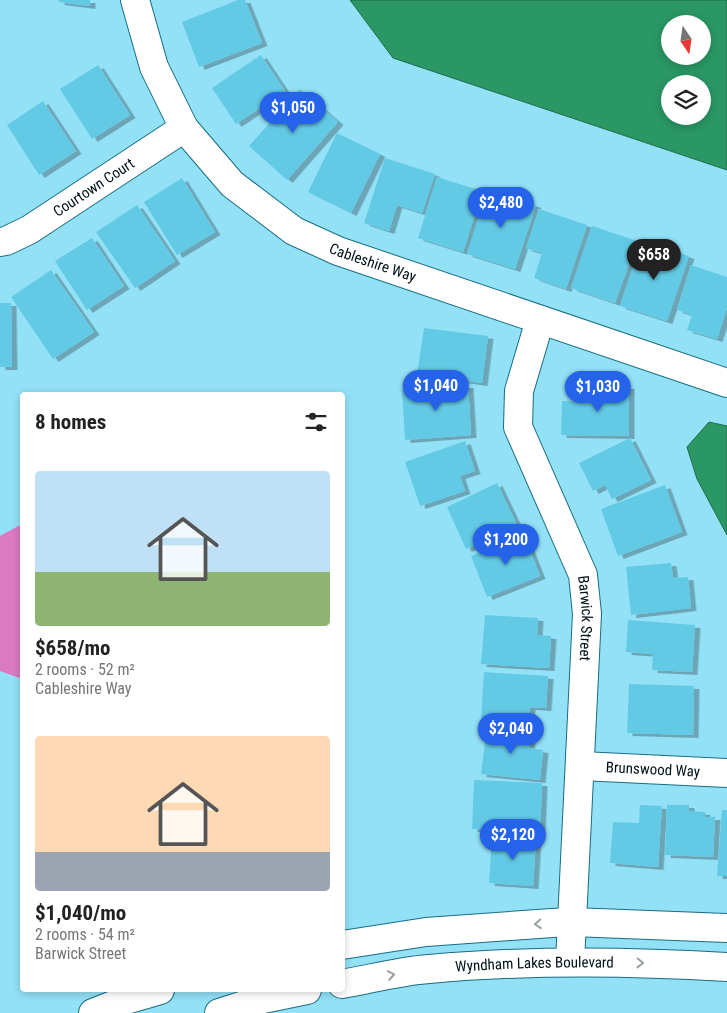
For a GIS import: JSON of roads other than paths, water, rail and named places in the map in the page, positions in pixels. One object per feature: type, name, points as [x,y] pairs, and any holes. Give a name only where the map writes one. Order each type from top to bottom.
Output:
[{"type":"street","name":"Cableshire Way","points":[[135,0],[154,67],[184,128],[232,184],[294,231],[338,251],[727,383]]},
{"type":"street","name":"Courtown Court","points":[[0,242],[29,230],[184,128]]},
{"type":"street","name":"Barwick Street","points":[[540,320],[520,391],[518,427],[583,575],[588,614],[570,962]]},
{"type":"street","name":"Brunswood Way","points":[[581,766],[727,773]]},
{"type":"street","points":[[345,945],[426,932],[572,922],[727,928]]},
{"type":"street","name":"Wyndham Lakes Boulevard","points":[[345,983],[427,969],[570,962],[727,967]]},
{"type":"street","points":[[93,1013],[153,992]]},
{"type":"street","points":[[219,1013],[294,997]]}]
